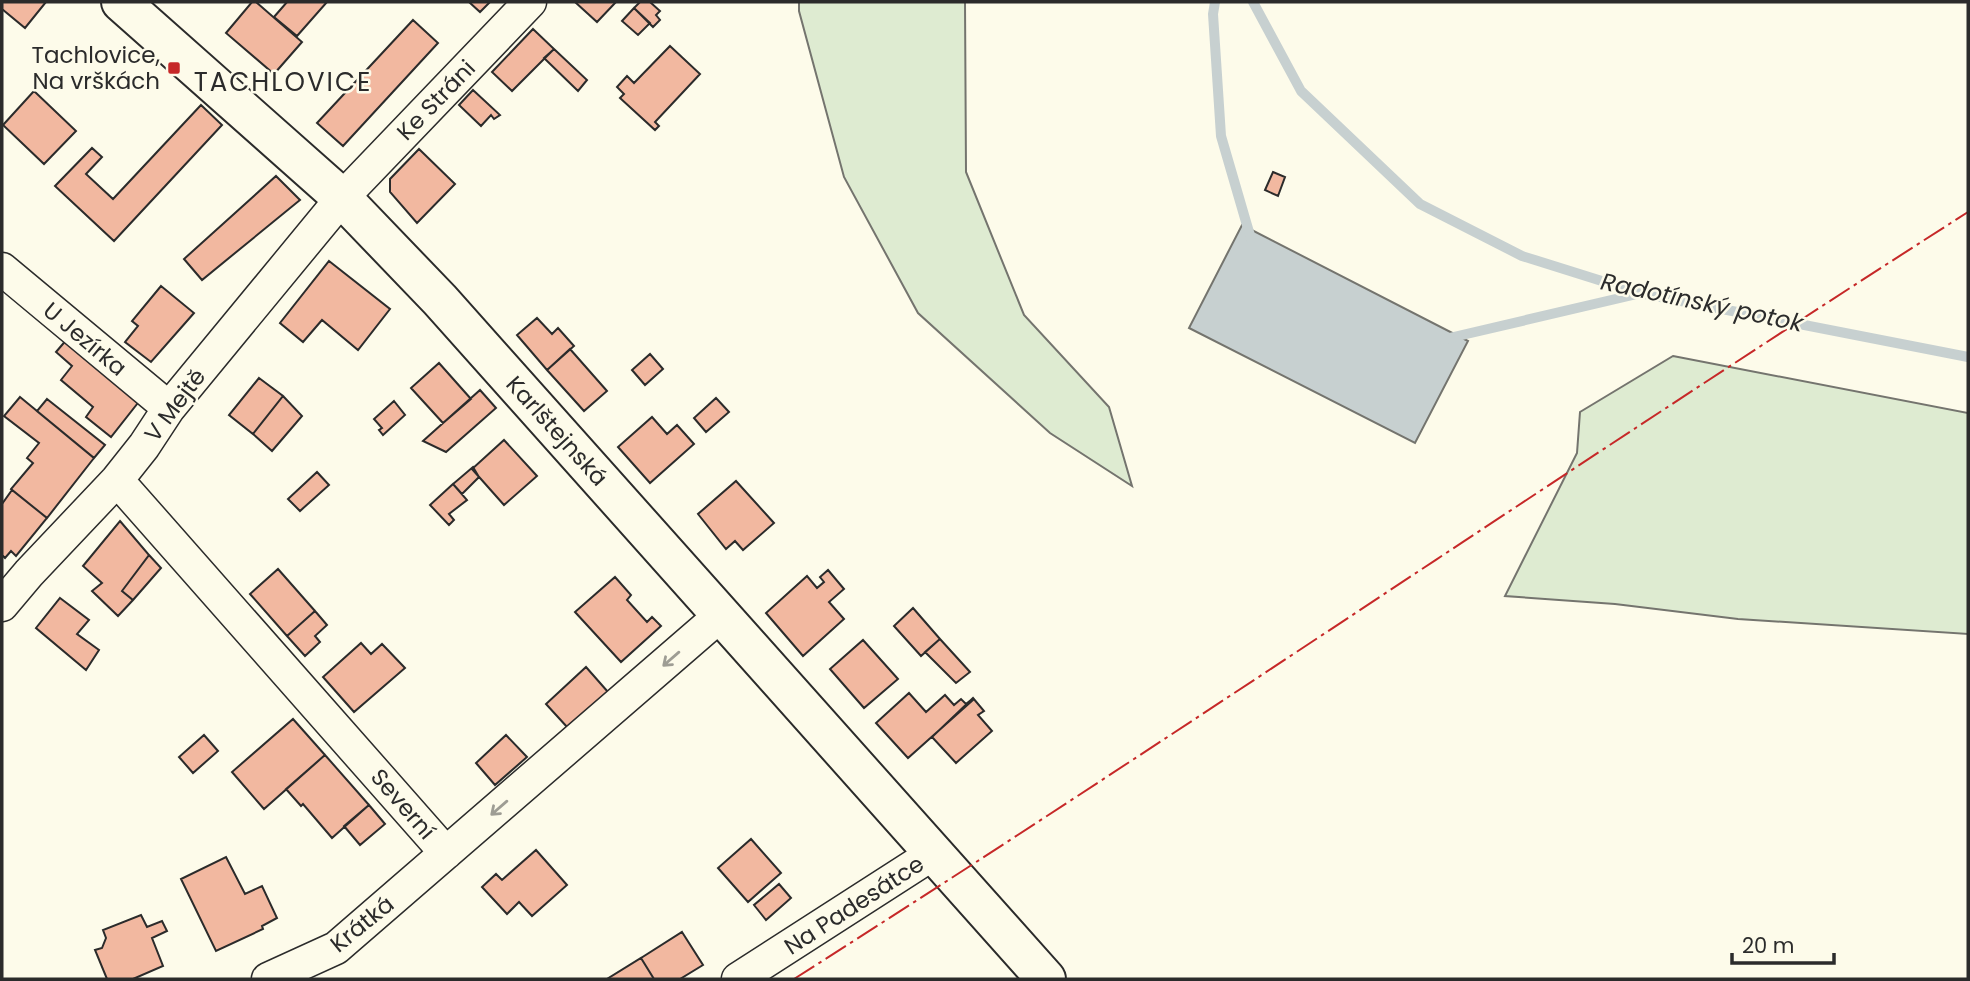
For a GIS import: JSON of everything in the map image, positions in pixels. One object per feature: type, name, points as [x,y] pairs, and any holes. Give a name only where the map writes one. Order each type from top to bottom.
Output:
[{"type":"main road","name":"Karlštejnská","points":[[121,2],[342,198],[440,300],[1046,979]]},
{"type":"street","name":"Ke Stráni","points":[[342,198],[530,2]]},
{"type":"street","name":"V Mejtě","points":[[2,605],[117,480],[169,408],[342,198]]},
{"type":"street","name":"U Jezírka","points":[[2,269],[169,408]]},
{"type":"street","name":"Severní","points":[[117,480],[446,853],[723,614]]},
{"type":"street","name":"Krátká","points":[[268,979],[336,948],[446,853]]},
{"type":"street","name":"Na Padesátce","points":[[738,979],[934,853]]},
{"type":"green space","points":[[799,2],[965,2],[966,172],[1024,315],[1109,407],[1132,486],[1050,433],[918,313],[844,177],[799,11]]},
{"type":"green space","points":[[1673,356],[1968,413],[1968,634],[1738,619],[1615,604],[1505,596],[1577,453],[1580,412]]},
{"type":"shaded area","points":[[1242,225],[1468,341],[1415,443],[1189,328]]},
{"type":"building","points":[[2,2],[46,2],[25,28],[2,9]]},
{"type":"building","points":[[252,2],[256,2],[302,42],[274,74],[226,33]]},
{"type":"building","points":[[287,2],[327,2],[297,36],[274,17]]},
{"type":"building","points":[[469,2],[490,2],[480,12]]},
{"type":"building","points":[[575,2],[616,2],[597,22]]},
{"type":"building","points":[[640,2],[650,2],[660,11],[656,15],[660,20],[653,27],[634,8]]},
{"type":"building","points":[[634,8],[650,23],[638,35],[622,21]]},
{"type":"building","points":[[413,20],[438,43],[343,146],[317,123]]},
{"type":"building","points":[[533,29],[554,49],[512,91],[492,72]]},
{"type":"building","points":[[670,46],[700,74],[655,122],[659,126],[655,130],[620,98],[624,94],[617,87],[627,76],[634,83]]},
{"type":"building","points":[[554,49],[587,80],[578,91],[544,58]]},
{"type":"building","points":[[473,90],[500,115],[494,119],[491,115],[481,126],[459,105]]},
{"type":"building","points":[[34,91],[76,131],[44,164],[3,125]]},
{"type":"building","points":[[201,105],[222,125],[114,241],[55,186],[92,148],[102,157],[86,174],[113,199]]},
{"type":"building","points":[[419,149],[455,184],[417,223],[390,192],[390,179]]},
{"type":"building","points":[[1273,172],[1285,177],[1278,196],[1265,190]]},
{"type":"building","points":[[276,176],[300,200],[202,280],[184,259]]},
{"type":"building","points":[[329,261],[390,309],[358,350],[322,320],[303,342],[280,323]]},
{"type":"building","points":[[161,286],[194,313],[151,362],[125,342],[138,326],[132,321]]},
{"type":"building","points":[[537,318],[552,334],[558,328],[574,346],[547,370],[517,335]]},
{"type":"building","points":[[68,338],[141,399],[111,437],[86,417],[93,407],[61,380],[72,366],[56,352]]},
{"type":"building","points":[[570,349],[607,391],[584,411],[547,370]]},
{"type":"building","points":[[650,354],[663,369],[645,385],[632,370]]},
{"type":"building","points":[[439,363],[471,399],[443,423],[411,388]]},
{"type":"building","points":[[259,378],[283,396],[253,434],[229,415]]},
{"type":"building","points":[[480,390],[496,408],[446,452],[423,441]]},
{"type":"building","points":[[283,396],[302,416],[272,451],[253,434]]},
{"type":"building","points":[[20,397],[94,458],[47,518],[11,489],[33,463],[27,458],[39,443],[4,416]]},
{"type":"building","points":[[716,398],[729,412],[706,432],[694,418]]},
{"type":"building","points":[[47,399],[105,445],[94,458],[37,411]]},
{"type":"building","points":[[394,401],[405,415],[383,435],[379,430],[382,428],[374,419]]},
{"type":"building","points":[[652,417],[667,434],[677,425],[694,444],[650,483],[618,447]]},
{"type":"building","points":[[504,440],[537,476],[504,505],[472,469]]},
{"type":"building","points":[[473,467],[479,477],[462,494],[453,484]]},
{"type":"building","points":[[317,472],[329,485],[300,511],[288,499]]},
{"type":"building","points":[[736,481],[774,523],[743,550],[735,541],[726,549],[698,514]]},
{"type":"building","points":[[453,484],[467,500],[449,514],[454,520],[449,525],[430,505]]},
{"type":"building","points":[[12,490],[47,518],[16,556],[11,551],[5,558],[2,555],[2,504]]},
{"type":"building","points":[[120,521],[149,555],[122,591],[133,600],[118,616],[92,591],[102,583],[83,566]]},
{"type":"building","points":[[149,555],[161,568],[133,600],[122,591]]},
{"type":"building","points":[[278,569],[315,611],[287,636],[250,594]]},
{"type":"building","points":[[828,570],[844,589],[829,602],[844,619],[803,656],[766,613],[807,576],[817,588],[824,582],[820,577]]},
{"type":"building","points":[[615,577],[631,595],[627,600],[647,622],[652,617],[661,626],[621,662],[575,612]]},
{"type":"building","points":[[60,598],[89,620],[77,634],[99,650],[86,670],[36,628]]},
{"type":"building","points":[[913,608],[940,639],[921,656],[894,626]]},
{"type":"building","points":[[315,611],[327,625],[315,636],[320,642],[305,656],[287,636]]},
{"type":"building","points":[[940,639],[970,672],[956,683],[925,652]]},
{"type":"building","points":[[863,640],[898,679],[864,708],[830,669]]},
{"type":"building","points":[[361,643],[371,654],[382,644],[405,668],[354,712],[323,677]]},
{"type":"building","points":[[586,667],[608,692],[568,728],[546,704]]},
{"type":"building","points":[[909,693],[926,712],[945,695],[954,705],[961,699],[966,704],[973,700],[908,758],[876,723]]},
{"type":"building","points":[[973,698],[984,711],[978,715],[992,731],[956,763],[932,737]]},
{"type":"building","points":[[293,719],[325,755],[264,809],[232,772]]},
{"type":"building","points":[[204,735],[218,751],[193,773],[179,757]]},
{"type":"building","points":[[506,735],[527,757],[495,785],[476,763]]},
{"type":"building","points":[[325,755],[369,805],[332,838],[303,804],[301,806],[286,789]]},
{"type":"building","points":[[369,805],[385,824],[360,845],[344,826]]},
{"type":"building","points":[[751,839],[781,873],[748,902],[718,868]]},
{"type":"building","points":[[536,850],[567,885],[532,916],[519,902],[507,914],[482,887],[496,874],[502,880]]},
{"type":"building","points":[[226,857],[245,894],[262,886],[277,918],[262,926],[263,929],[216,951],[181,879]]},
{"type":"building","points":[[779,884],[791,898],[766,920],[754,905]]},
{"type":"building","points":[[141,915],[147,927],[162,921],[167,931],[152,938],[163,966],[133,979],[107,979],[95,950],[102,948],[106,938],[103,930]]},
{"type":"building","points":[[682,932],[703,965],[680,979],[654,979],[641,958]]},
{"type":"building","points":[[641,958],[654,979],[607,979]]},
{"type":"waterway","points":[[1215,2],[1213,14],[1221,136],[1251,239]]},
{"type":"waterway","name":"Radotínský potok","points":[[1253,2],[1301,91],[1420,204],[1522,256],[1640,293],[1968,357]]},
{"type":"waterway","points":[[1445,339],[1637,294]]},
{"type":"power","points":[[794,979],[1089,789],[1968,212]]},
{"type":"place","name":"Tachlovice, Na vrškách","points":[[174,68]]},
{"type":"district","name":"TACHLOVICE","points":[[283,82]]}]
